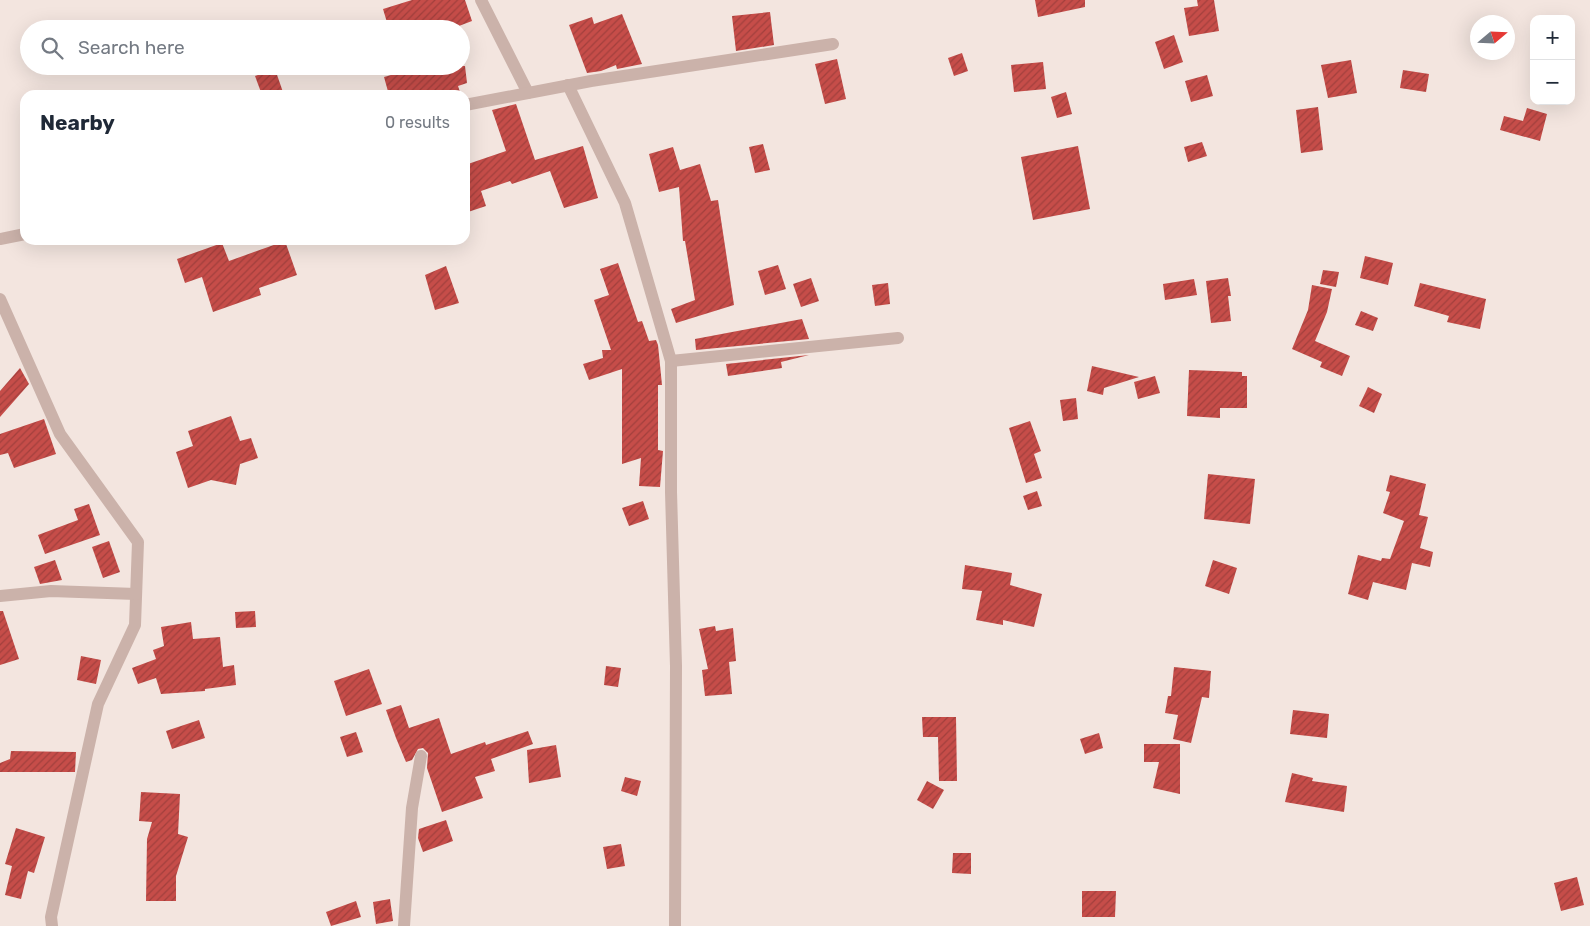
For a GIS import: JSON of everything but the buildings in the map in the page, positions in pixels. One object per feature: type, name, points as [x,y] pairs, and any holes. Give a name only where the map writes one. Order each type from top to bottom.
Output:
[{"type":"street","points":[[481,0],[528,93]]},
{"type":"street","points":[[470,104],[568,85],[833,44]]},
{"type":"street","points":[[568,85],[625,203],[671,361],[671,492],[676,666],[675,926]]},
{"type":"street","points":[[0,239],[20,235]]},
{"type":"street","points":[[0,299],[60,434],[138,542],[135,625],[98,704],[51,917],[52,926]]},
{"type":"street","points":[[671,361],[898,338]]},
{"type":"street","points":[[0,596],[51,591],[136,594]]},
{"type":"street","points":[[404,926],[412,808],[421,756]]}]
